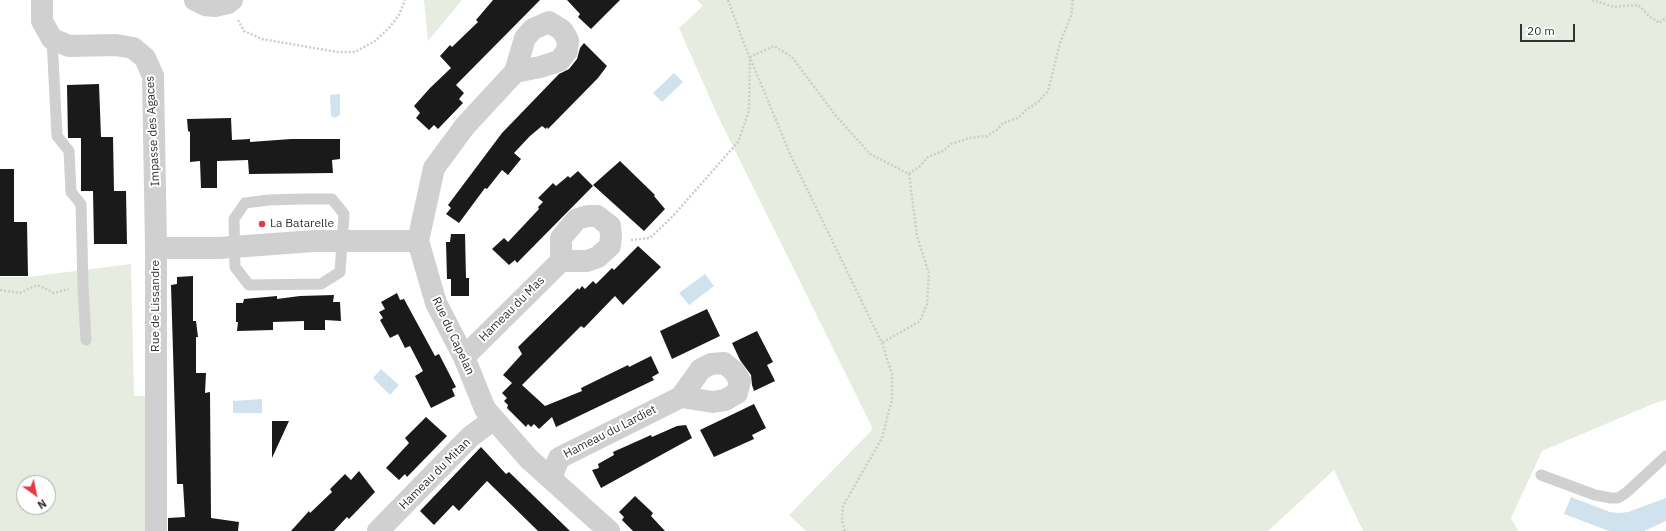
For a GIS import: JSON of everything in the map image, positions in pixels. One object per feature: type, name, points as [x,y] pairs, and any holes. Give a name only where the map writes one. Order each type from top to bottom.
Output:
[{"type":"street","points":[[42,0],[42,21],[52,39]]},
{"type":"street","points":[[195,0],[205,5],[215,6],[230,2]]},
{"type":"street","name":"Impasse des Agaces","points":[[52,39],[69,46],[116,45],[133,48],[145,58],[153,76],[156,248]]},
{"type":"street","name":"Rue du Capelan","points":[[515,72],[465,126],[434,168],[418,242],[436,303],[464,357],[485,409],[529,459],[609,531]]},
{"type":"street","points":[[588,216],[597,216],[610,226],[610,246],[598,256],[588,261],[561,261],[561,238],[578,219],[588,216]]},
{"type":"street","name":"Rue de Lissandre","points":[[156,531],[156,248],[234,247],[314,241],[418,242]]},
{"type":"street","name":"Hameau du Mas","points":[[464,357],[561,261]]},
{"type":"street","name":"Hameau du Lardiet","points":[[551,478],[559,458],[681,397]]},
{"type":"street","name":"Hameau du Mitan","points":[[378,531],[470,437],[494,419]]},
{"type":"lane","points":[[52,39],[57,136],[69,152],[71,192],[81,204],[86,340]]},
{"type":"lane","points":[[332,199],[344,214],[340,272],[321,284],[248,285],[235,267],[234,247],[234,219],[244,203],[269,200],[332,199]]},
{"type":"lane","points":[[1541,475],[1595,495],[1618,498],[1627,492],[1666,456]]},
{"type":"path","points":[[230,2],[244,30],[262,39],[337,52],[355,52],[375,42],[389,28],[399,15],[405,0]]},
{"type":"path","points":[[728,0],[791,156],[882,343],[892,374],[892,398],[882,438],[843,506],[842,521],[845,531]]},
{"type":"path","points":[[909,174],[920,166],[928,157],[943,151],[952,144],[969,138],[987,136],[998,129],[1003,123],[1018,118],[1026,110],[1038,102],[1048,91],[1060,43],[1071,16],[1073,0]]},
{"type":"path","points":[[1592,0],[1614,7],[1638,5],[1650,17],[1660,23],[1666,17]]},
{"type":"path","points":[[750,57],[774,46],[792,57],[836,116],[870,154],[909,174]]},
{"type":"path","points":[[610,243],[650,238],[673,216],[738,142],[749,111],[750,57]]},
{"type":"path","points":[[882,343],[920,321],[927,304],[929,274],[917,236],[909,174]]},
{"type":"path","points":[[0,290],[20,293],[37,285],[54,293],[83,286]]},
{"type":"shaded area","points":[[424,0],[462,0],[428,41]]},
{"type":"shaded area","points":[[697,0],[1666,0],[1666,400],[1655,403],[1542,451],[1511,518],[1518,531],[1363,531],[1334,470],[1268,531],[806,531],[789,515],[872,430],[871,425],[717,114],[679,28],[703,6]]},
{"type":"shaded area","points":[[131,264],[134,396],[145,396],[146,531],[0,531],[0,277],[28,277]]},
{"type":"water","points":[[674,73],[683,82],[662,102],[653,93]]},
{"type":"water","points":[[340,94],[340,115],[335,118],[331,116],[330,95]]},
{"type":"water","points":[[705,274],[714,286],[689,305],[679,293]]},
{"type":"water","points":[[381,369],[399,385],[390,395],[373,378]]},
{"type":"water","points":[[262,399],[262,413],[233,413],[233,401]]},
{"type":"water","points":[[1571,497],[1610,512],[1619,513],[1628,512],[1666,498],[1666,521],[1644,531],[1609,531],[1564,514]]},
{"type":"building","points":[[493,0],[540,0],[456,85],[464,93],[459,99],[463,103],[438,129],[434,125],[429,130],[416,118],[420,113],[414,106],[451,68],[440,56],[450,45],[452,47],[478,22],[476,20]]},
{"type":"building","points":[[567,0],[620,0],[591,29],[578,17],[580,14]]},
{"type":"building","points":[[584,43],[607,66],[598,78],[548,129],[547,127],[546,129],[542,126],[530,136],[514,153],[521,159],[508,175],[502,170],[487,189],[485,188],[459,223],[446,214],[451,208],[448,205],[502,133],[559,74],[569,69],[577,59],[580,48]]},
{"type":"building","points":[[99,84],[101,137],[113,137],[114,191],[126,191],[127,244],[94,244],[93,191],[81,191],[81,138],[68,138],[67,85]]},
{"type":"building","points":[[231,118],[232,140],[250,139],[250,142],[291,139],[340,139],[340,159],[332,160],[333,173],[249,174],[248,160],[217,161],[217,188],[201,188],[200,161],[190,162],[190,132],[188,131],[187,119]]},
{"type":"building","points":[[620,161],[655,195],[654,196],[665,209],[644,231],[593,185]]},
{"type":"building","points":[[0,169],[14,169],[14,222],[27,222],[28,276],[0,276]]},
{"type":"building","points":[[578,171],[593,186],[517,263],[515,260],[509,265],[492,249],[504,238],[508,242],[539,209],[538,207],[543,202],[538,198],[553,183],[556,186],[568,176],[570,178]]},
{"type":"building","points":[[451,234],[465,234],[466,278],[469,278],[469,296],[451,296],[451,279],[447,279],[446,242],[450,242]]},
{"type":"building","points":[[638,246],[661,267],[623,305],[615,296],[584,328],[581,326],[522,385],[545,406],[582,391],[581,388],[628,365],[629,367],[651,356],[659,373],[652,377],[654,380],[556,427],[552,417],[539,429],[534,424],[531,427],[528,424],[526,427],[507,408],[508,405],[504,401],[507,398],[502,393],[512,383],[503,375],[522,354],[518,347],[578,288],[579,290],[582,286],[585,289],[593,281],[596,284],[612,268],[614,270]]},
{"type":"building","points":[[193,276],[193,321],[196,321],[198,337],[196,337],[196,373],[206,373],[205,393],[210,392],[211,518],[239,522],[238,531],[168,531],[168,518],[185,517],[183,484],[177,484],[171,285],[177,284],[177,277]]},
{"type":"building","points":[[397,293],[400,300],[404,299],[435,356],[439,354],[456,387],[452,389],[455,396],[431,408],[415,376],[423,371],[410,346],[405,348],[398,334],[390,338],[380,320],[383,318],[379,312],[385,309],[381,302]]},
{"type":"building","points":[[334,295],[333,302],[340,302],[341,321],[325,320],[325,330],[304,330],[304,321],[273,322],[273,330],[237,331],[238,322],[236,322],[236,303],[243,303],[244,299],[277,296],[277,299],[300,296]]},
{"type":"building","points":[[707,309],[720,336],[672,359],[660,331]]},
{"type":"building","points":[[757,331],[773,362],[767,365],[775,381],[754,391],[751,375],[740,360],[732,343]]},
{"type":"building","points":[[754,404],[766,428],[752,435],[754,439],[714,457],[700,430]]},
{"type":"building","points":[[426,417],[447,436],[407,477],[405,474],[399,480],[386,468],[409,443],[405,438]]},
{"type":"building","points":[[272,421],[289,421],[272,458]]},
{"type":"building","points":[[686,425],[692,438],[601,488],[592,470],[599,468],[598,464],[614,455],[613,452],[651,435],[652,437],[677,426]]},
{"type":"building","points":[[481,447],[506,474],[509,472],[570,531],[538,531],[487,481],[459,511],[453,505],[434,525],[420,511]]},
{"type":"building","points":[[359,471],[375,492],[349,519],[347,517],[334,531],[291,531],[309,511],[310,513],[332,492],[330,489],[345,474],[351,480]]},
{"type":"building","points":[[635,496],[653,513],[651,516],[665,531],[633,531],[622,520],[624,517],[619,512]]},
{"type":"place","name":"La Batarelle","points":[[262,224]]}]
